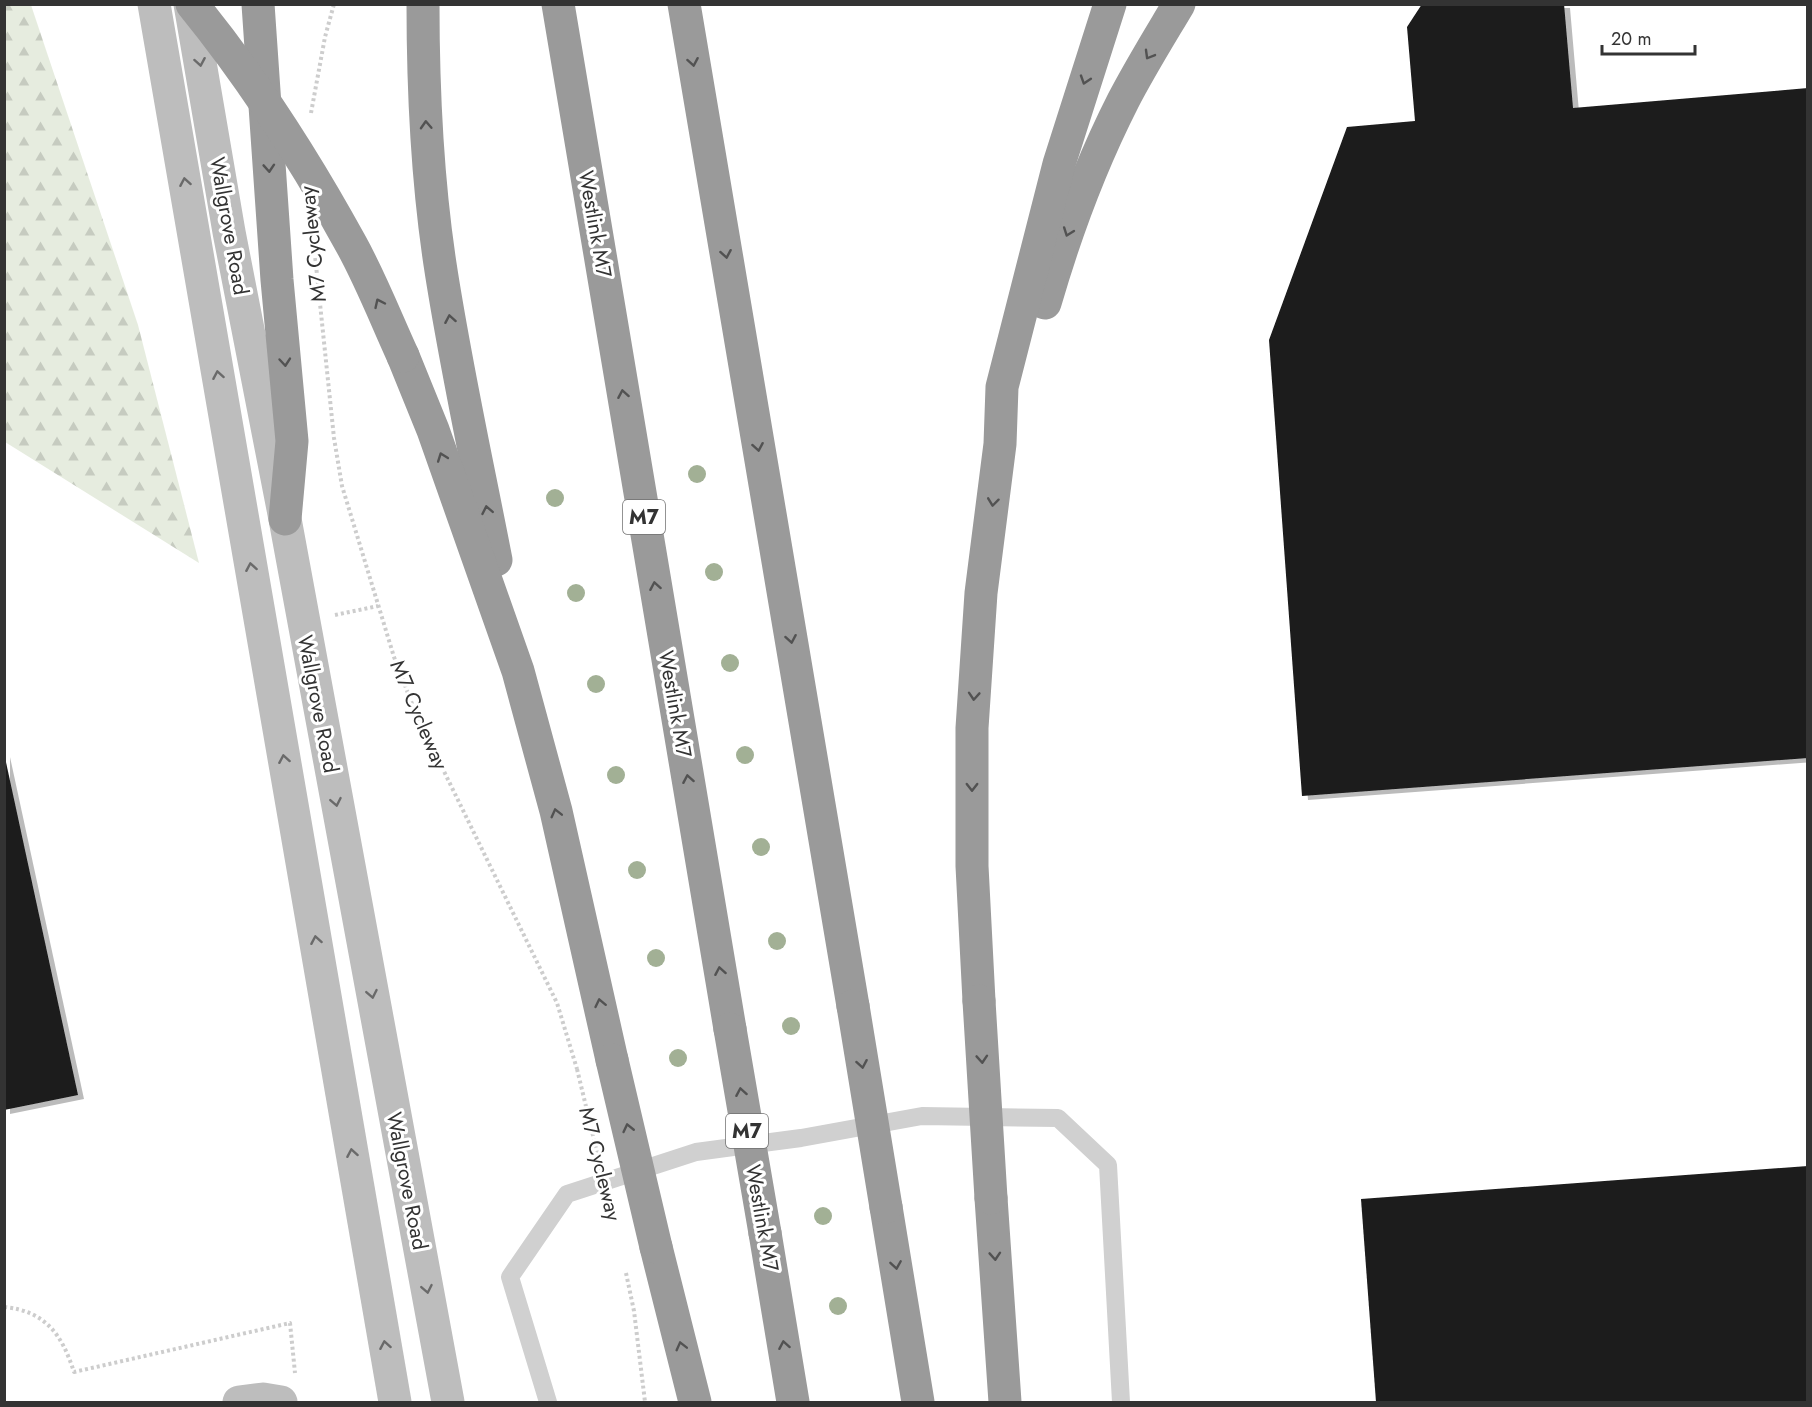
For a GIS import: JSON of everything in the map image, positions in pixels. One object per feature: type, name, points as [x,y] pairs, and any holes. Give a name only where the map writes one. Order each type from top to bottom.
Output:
[{"type":"highway","points":[[191,4],[229,49],[295,146],[352,245],[403,356],[433,430],[518,671]]},
{"type":"highway","points":[[258,4],[277,280],[292,441],[285,519]]},
{"type":"highway","points":[[423,4],[423,71],[428,159],[440,263],[518,671],[556,812],[656,1247],[695,1402]]},
{"type":"highway","name":"Westlink M7","points":[[558,4],[793,1402]]},
{"type":"highway","points":[[684,4],[918,1402]]},
{"type":"highway","points":[[1005,1402],[972,866],[972,728],[981,593],[1000,444],[1002,387],[1059,164],[1110,4]]},
{"type":"highway","points":[[1000,444],[1018,398],[1055,268],[1096,161],[1123,101],[1179,4]]},
{"type":"main road","name":"Wallgrove Road","points":[[154,4],[395,1402]]},
{"type":"main road","name":"Wallgrove Road","points":[[191,4],[229,232],[285,519],[448,1402]]},
{"type":"main road","points":[[239,1402],[263,1399],[281,1402]]},
{"type":"lane","points":[[548,1402],[510,1277],[567,1194],[696,1152],[801,1138],[922,1116],[1058,1118],[1108,1165],[1121,1402]]},
{"type":"path","points":[[309,123],[320,57],[334,4]]},
{"type":"path","name":"M7 Cycleway","points":[[313,236],[334,438],[342,486],[378,606],[416,714],[557,1003],[577,1069],[603,1174]]},
{"type":"path","points":[[303,621],[378,606]]},
{"type":"path","points":[[625,1266],[634,1311],[645,1402]]},
{"type":"path","points":[[4,1306],[37,1316],[52,1327],[68,1353],[74,1372],[290,1323],[295,1373]]},
{"type":"green space","points":[[4,5],[31,5],[138,325],[199,563],[5,442]]},
{"type":"building","points":[[1422,4],[1564,4],[1573,108],[1808,88],[1808,758],[1302,796],[1269,340],[1347,127],[1415,121],[1407,27]]},
{"type":"building","points":[[4,753],[78,1095],[4,1110]]},
{"type":"building","points":[[1808,1166],[1808,1402],[1376,1402],[1361,1199]]}]
